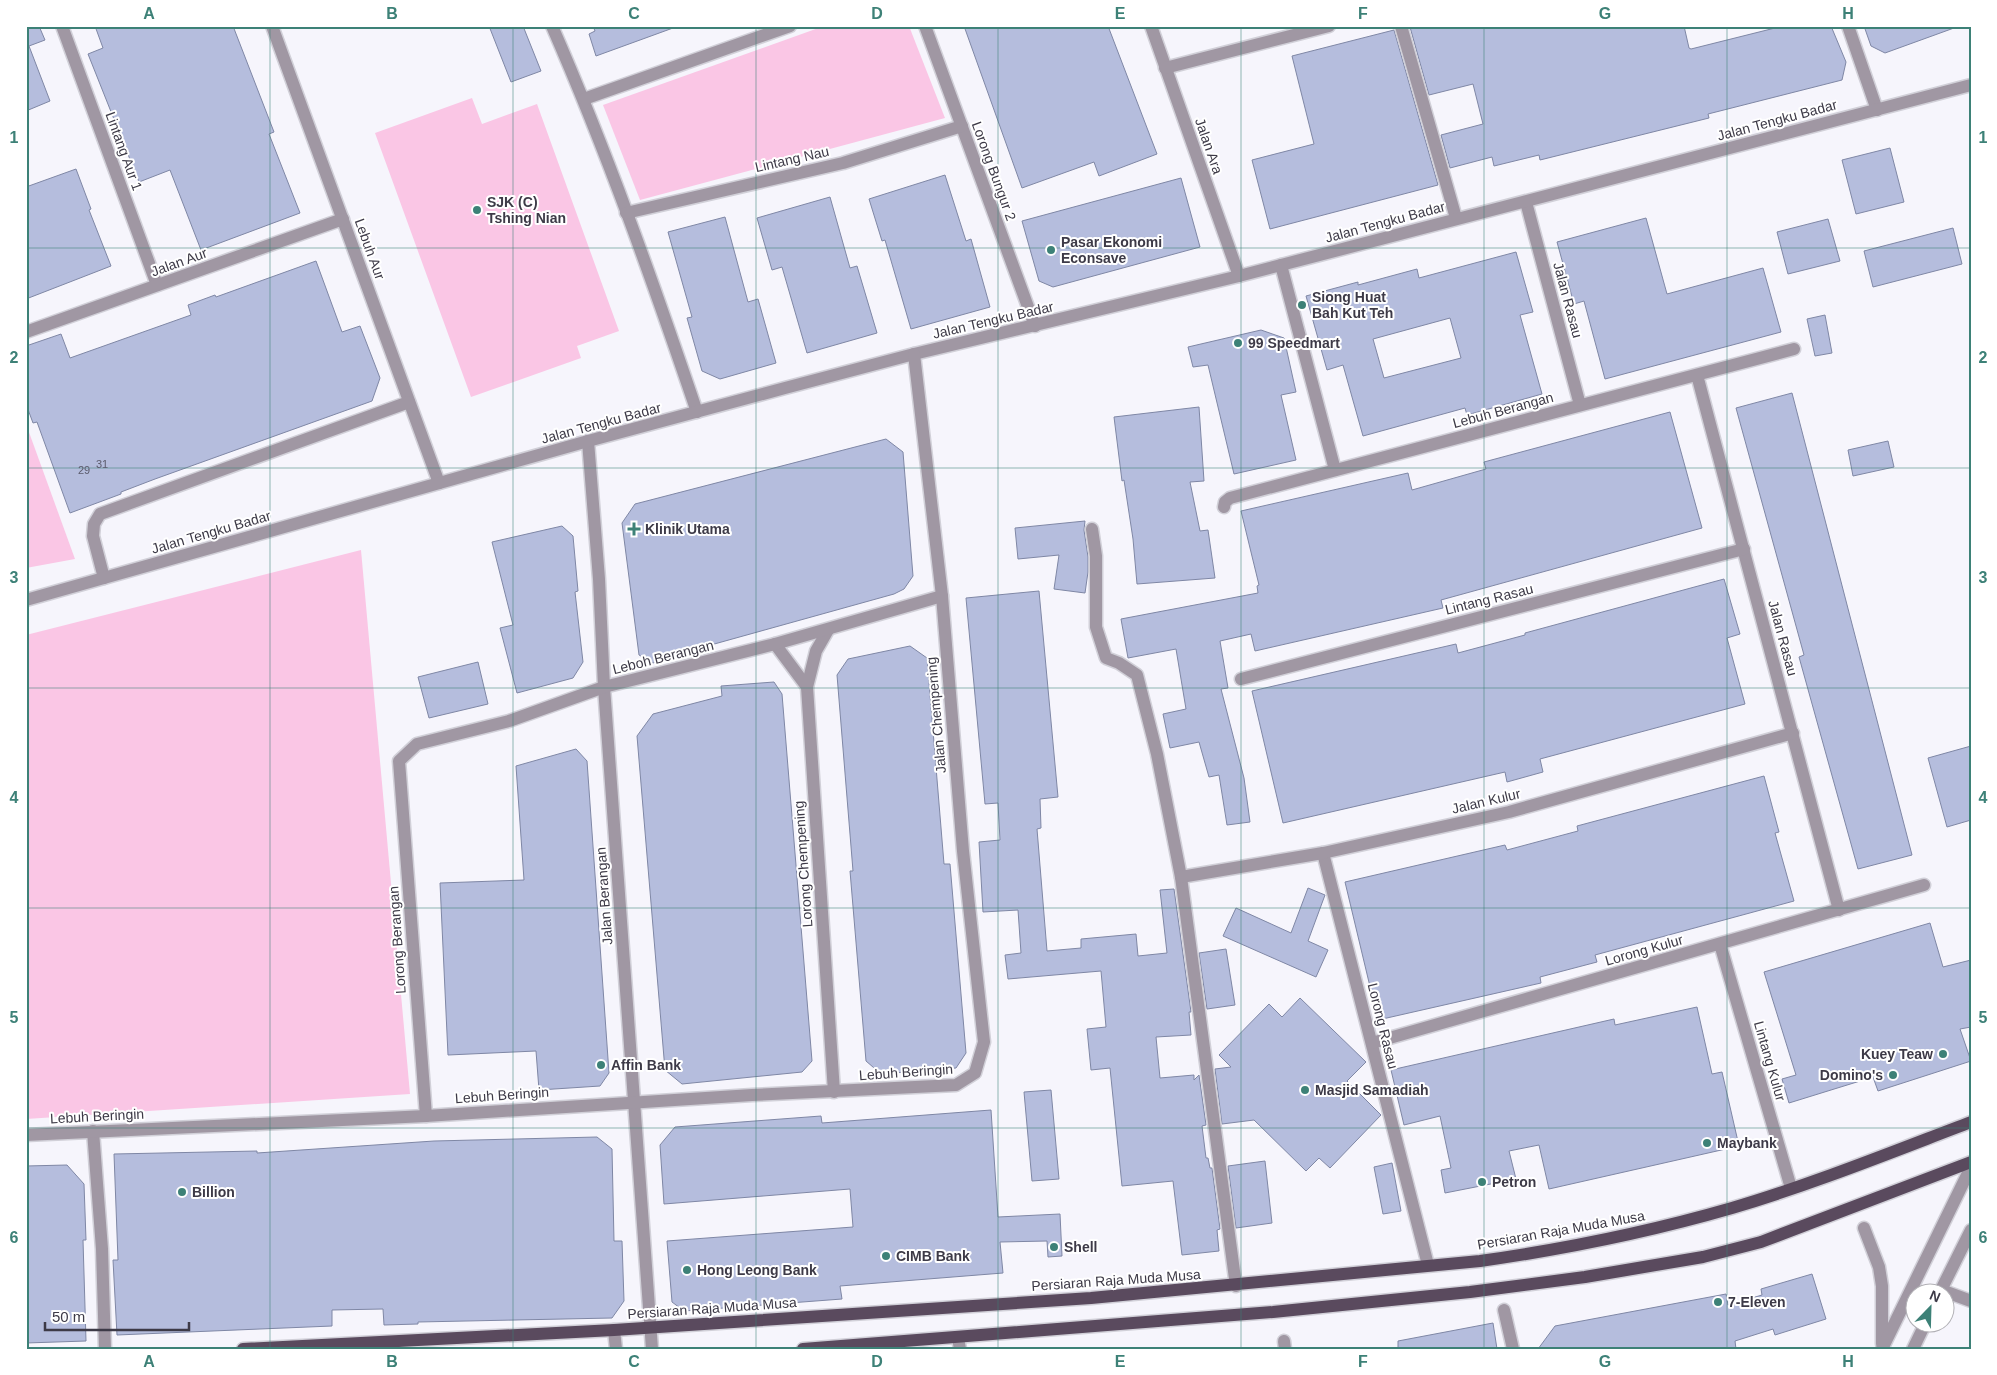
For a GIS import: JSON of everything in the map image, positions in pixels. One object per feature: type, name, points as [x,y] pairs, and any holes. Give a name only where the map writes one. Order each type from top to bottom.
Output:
[{"type":"main road","name":"Persiaran Raja Muda Musa","points":[[243,1349],[614,1330],[1091,1298],[1236,1286],[1480,1261],[1535,1253],[1646,1231],[1733,1208],[1971,1122]]},
{"type":"main road","points":[[803,1349],[959,1343],[1470,1292],[1595,1276],[1702,1256],[1761,1242],[1971,1162]]},
{"type":"street","name":"Lintang Aur 1","points":[[62,26],[157,285]]},
{"type":"street","name":"Lebuh Aur","points":[[272,26],[439,483]]},
{"type":"street","points":[[552,26],[584,99],[661,305],[697,412]]},
{"type":"street","points":[[584,99],[790,26]]},
{"type":"street","name":"Lorong Bungur 2","points":[[925,26],[1035,326]]},
{"type":"street","name":"Jalan Ara","points":[[1151,26],[1239,276]]},
{"type":"street","points":[[1166,68],[1329,26]]},
{"type":"street","points":[[1401,26],[1456,218]]},
{"type":"street","points":[[1848,26],[1877,110]]},
{"type":"street","name":"Jalan Tengku Badar","points":[[26,600],[588,441],[914,354],[1239,276],[1971,85]]},
{"type":"street","name":"Lintang Nau","points":[[626,213],[844,163],[962,126]]},
{"type":"street","name":"Jalan Rasau","points":[[1526,202],[1580,406]]},
{"type":"street","name":"Jalan Aur","points":[[26,332],[343,220]]},
{"type":"street","points":[[1281,265],[1335,470]]},
{"type":"street","name":"Lebuh Berangan","points":[[1224,507],[1225,502],[1230,498],[1794,349]]},
{"type":"street","name":"Jalan Chempening","points":[[914,354],[942,596],[963,851],[984,1042],[975,1073]]},
{"type":"street","name":"Jalan Rasau","points":[[1697,375],[1839,910]]},
{"type":"street","points":[[104,578],[93,536],[94,524],[100,514],[410,402]]},
{"type":"street","name":"Jalan Berangan","points":[[588,441],[652,1349]]},
{"type":"street","points":[[1092,529],[1096,556],[1096,627],[1106,658],[1119,663],[1136,675],[1156,754],[1181,877],[1236,1286]]},
{"type":"street","name":"Lintang Rasau","points":[[1241,679],[1744,549]]},
{"type":"street","name":"Leboh Berangan","points":[[399,761],[418,744],[509,721],[604,687],[828,630],[942,596]]},
{"type":"street","points":[[806,687],[816,651],[828,630]]},
{"type":"street","points":[[775,644],[806,687]]},
{"type":"street","name":"Lorong Chempening","points":[[806,687],[834,1092]]},
{"type":"street","name":"Jalan Kulur","points":[[1181,877],[1323,853],[1509,812],[1792,733]]},
{"type":"street","name":"Lorong Berangan","points":[[399,761],[426,1116]]},
{"type":"street","name":"Lorong Rasau","points":[[1323,853],[1428,1265]]},
{"type":"street","name":"Lorong Kulur","points":[[1372,1043],[1924,885]]},
{"type":"street","name":"Lintang Kulur","points":[[1720,944],[1791,1188]]},
{"type":"street","name":"Lebuh Beringin","points":[[26,1135],[93,1130],[426,1116],[533,1108],[956,1085],[975,1073]]},
{"type":"street","points":[[93,1130],[102,1249],[105,1349]]},
{"type":"street","points":[[1882,1349],[1971,1167]]},
{"type":"street","points":[[1864,1228],[1879,1267],[1882,1286],[1882,1349]]},
{"type":"street","points":[[1945,1282],[1971,1230]]},
{"type":"street","points":[[1954,1296],[1971,1301]]},
{"type":"street","points":[[1504,1310],[1513,1349]]},
{"type":"street","points":[[614,1330],[616,1349]]},
{"type":"street","points":[[1913,1349],[1921,1332]]},
{"type":"shaded area","points":[[824,26],[909,26],[945,118],[640,200],[603,105]]},
{"type":"shaded area","points":[[472,98],[482,124],[537,104],[619,331],[577,346],[581,358],[471,397],[375,133]]},
{"type":"shaded area","points":[[26,424],[75,559],[26,568]]},
{"type":"shaded area","points":[[361,550],[410,1094],[26,1119],[26,635]]},
{"type":"building","points":[[26,26],[39,26],[45,40],[29,46],[50,101],[26,111]]},
{"type":"building","points":[[95,26],[233,26],[274,132],[269,134],[300,213],[201,250],[170,170],[139,182],[88,54],[103,48]]},
{"type":"building","points":[[489,26],[523,26],[541,71],[511,82]]},
{"type":"building","points":[[593,26],[673,26],[673,28],[596,56],[589,34],[595,31]]},
{"type":"building","points":[[964,26],[1108,26],[1157,154],[1099,176],[1094,162],[1022,188]]},
{"type":"building","points":[[1684,26],[1689,48],[1691,49],[1783,26],[1831,26],[1846,62],[1842,80],[1708,114],[1709,118],[1540,160],[1539,155],[1494,166],[1492,157],[1450,168],[1441,135],[1483,124],[1473,84],[1429,95],[1410,27]]},
{"type":"building","points":[[1864,26],[1954,26],[1954,28],[1885,53],[1871,46]]},
{"type":"building","points":[[1394,30],[1438,185],[1270,229],[1252,160],[1314,144],[1292,56]]},
{"type":"building","points":[[1890,148],[1904,202],[1856,214],[1842,160]]},
{"type":"building","points":[[76,169],[91,209],[89,210],[111,266],[26,299],[26,187]]},
{"type":"building","points":[[945,175],[966,241],[971,239],[990,307],[911,329],[885,240],[882,241],[869,199]]},
{"type":"building","points":[[1181,178],[1200,247],[1053,287],[1039,281],[1022,221]]},
{"type":"building","points":[[830,197],[850,268],[857,266],[877,333],[807,353],[782,267],[772,270],[757,218]]},
{"type":"building","points":[[725,217],[748,302],[758,299],[776,363],[720,379],[702,371],[687,318],[692,317],[668,232]]},
{"type":"building","points":[[1646,218],[1667,294],[1763,268],[1781,332],[1605,379],[1584,301],[1574,304],[1557,242]]},
{"type":"building","points":[[1828,219],[1840,261],[1788,274],[1777,232]]},
{"type":"building","points":[[1953,228],[1962,264],[1873,287],[1864,251]]},
{"type":"building","points":[[1516,252],[1533,312],[1520,315],[1542,394],[1467,415],[1465,408],[1363,436],[1343,365],[1327,370],[1306,296],[1358,282],[1358,285],[1417,269],[1419,278]],"holes":[[[1450,318],[1461,358],[1384,378],[1373,339]]]},
{"type":"building","points":[[316,261],[342,332],[360,326],[380,378],[372,401],[155,479],[70,513],[37,422],[33,423],[26,404],[26,346],[61,334],[70,358],[191,315],[188,305],[215,295],[216,297]]},
{"type":"building","points":[[1825,315],[1832,353],[1815,356],[1807,319]]},
{"type":"building","points":[[1261,330],[1284,338],[1296,392],[1281,395],[1296,460],[1234,474],[1208,365],[1193,367],[1188,347]]},
{"type":"building","points":[[1792,393],[1912,855],[1858,869],[1799,657],[1804,655],[1736,408]]},
{"type":"building","points":[[1199,407],[1204,481],[1190,482],[1200,531],[1208,530],[1215,578],[1137,584],[1133,539],[1124,480],[1122,481],[1114,417]]},
{"type":"building","points":[[1670,412],[1702,528],[1441,600],[1443,608],[1255,651],[1251,634],[1220,641],[1228,688],[1221,689],[1244,778],[1250,822],[1227,825],[1219,775],[1209,777],[1199,742],[1170,748],[1163,714],[1186,709],[1176,649],[1128,658],[1121,619],[1258,593],[1257,586],[1259,585],[1241,511],[1408,473],[1412,490],[1486,469],[1484,462]]},
{"type":"building","points":[[886,439],[903,452],[913,576],[904,589],[894,594],[682,653],[653,663],[639,655],[622,523],[635,504]]},
{"type":"building","points":[[1888,441],[1894,467],[1853,476],[1848,450]]},
{"type":"building","points":[[1085,521],[1084,530],[1088,572],[1085,593],[1054,589],[1059,555],[1018,559],[1015,528]]},
{"type":"building","points":[[562,526],[573,536],[578,591],[575,592],[583,662],[573,678],[517,693],[500,628],[513,625],[492,542]]},
{"type":"building","points":[[1724,579],[1740,634],[1727,638],[1745,704],[1540,759],[1543,772],[1507,782],[1505,772],[1283,823],[1252,691],[1456,644],[1458,653]]},
{"type":"building","points":[[1039,591],[1058,797],[1040,799],[1041,828],[1037,829],[1047,951],[1081,948],[1081,939],[1136,934],[1138,956],[1167,953],[1160,890],[1174,889],[1191,1012],[1189,1012],[1191,1035],[1156,1037],[1160,1078],[1194,1075],[1194,1080],[1199,1075],[1206,1125],[1202,1126],[1206,1158],[1208,1158],[1210,1168],[1212,1168],[1220,1229],[1217,1230],[1219,1251],[1182,1255],[1173,1181],[1122,1186],[1110,1068],[1091,1070],[1087,1029],[1106,1027],[1101,971],[1008,979],[1005,955],[1021,953],[1018,910],[983,912],[979,842],[1000,840],[998,803],[985,804],[966,598]]},
{"type":"building","points":[[910,646],[927,658],[944,864],[950,864],[966,1053],[956,1068],[881,1074],[866,1061],[850,871],[853,871],[837,675],[848,659]]},
{"type":"building","points":[[478,662],[488,704],[429,718],[418,677]]},
{"type":"building","points":[[774,682],[782,694],[812,1061],[802,1072],[682,1084],[665,1070],[637,736],[653,714],[722,696],[721,686]]},
{"type":"building","points":[[1971,746],[1971,820],[1947,827],[1928,758]]},
{"type":"building","points":[[576,749],[587,761],[609,1073],[600,1086],[539,1090],[536,1051],[448,1055],[440,883],[524,880],[516,766]]},
{"type":"building","points":[[1764,776],[1779,832],[1775,833],[1794,901],[1595,955],[1597,962],[1540,977],[1541,983],[1378,1020],[1345,882],[1505,845],[1507,850],[1578,831],[1577,826]]},
{"type":"building","points":[[1308,888],[1325,895],[1308,941],[1328,950],[1316,977],[1223,936],[1236,908],[1291,933]]},
{"type":"building","points":[[1930,923],[1943,967],[1971,960],[1971,1027],[1960,1029],[1971,1061],[1878,1091],[1873,1077],[1789,1103],[1782,1079],[1796,1075],[1764,972]]},
{"type":"building","points":[[1226,949],[1235,1005],[1207,1009],[1199,953]]},
{"type":"building","name":"Masjid Samadiah","points":[[1300,998],[1366,1062],[1347,1081],[1381,1115],[1330,1168],[1319,1158],[1306,1171],[1254,1120],[1222,1124],[1215,1069],[1231,1067],[1219,1055],[1269,1004],[1282,1017]]},
{"type":"building","points":[[1697,1007],[1712,1074],[1722,1072],[1739,1146],[1549,1189],[1539,1145],[1509,1151],[1516,1179],[1445,1193],[1441,1170],[1451,1168],[1440,1116],[1404,1125],[1391,1070],[1614,1019],[1615,1025]]},
{"type":"building","points":[[1051,1090],[1059,1179],[1032,1181],[1024,1092]]},
{"type":"building","points":[[991,1110],[998,1217],[1060,1214],[1062,1256],[1048,1257],[1047,1241],[1000,1242],[1003,1273],[840,1286],[842,1299],[684,1311],[672,1302],[667,1241],[853,1227],[850,1189],[664,1204],[660,1145],[675,1127],[821,1116],[822,1123]]},
{"type":"building","points":[[597,1137],[612,1149],[614,1241],[622,1241],[624,1301],[612,1318],[418,1322],[418,1324],[384,1325],[383,1309],[332,1310],[332,1326],[117,1335],[113,1260],[118,1260],[114,1154],[257,1151],[257,1153],[434,1141]]},
{"type":"building","points":[[1265,1161],[1272,1223],[1236,1228],[1228,1166]]},
{"type":"building","points":[[1392,1163],[1401,1211],[1383,1214],[1374,1167]]},
{"type":"building","points":[[67,1165],[84,1184],[86,1240],[83,1240],[86,1341],[26,1343],[26,1166]]},
{"type":"building","points":[[1812,1274],[1826,1319],[1775,1335],[1773,1329],[1735,1341],[1736,1349],[1538,1349],[1555,1326],[1726,1294],[1728,1305],[1762,1295],[1761,1289]]},
{"type":"building","points":[[1493,1323],[1497,1349],[1398,1349],[1398,1341]]},
{"type":"place","name":"SJK (C) Tshing Nian","points":[[477,210]]},
{"type":"place","name":"Pasar Ekonomi Econsave","points":[[1051,250]]},
{"type":"place","name":"Siong Huat Bah Kut Teh","points":[[1302,305]]},
{"type":"place","name":"99 Speedmart","points":[[1238,343]]},
{"type":"place","name":"Klinik Utama","points":[[634,529]]},
{"type":"place","name":"Kuey Teaw","points":[[1943,1054]]},
{"type":"place","name":"Affin Bank","points":[[601,1065]]},
{"type":"place","name":"Domino's","points":[[1893,1075]]},
{"type":"place","name":"Masjid Samadiah","points":[[1305,1090]]},
{"type":"place","name":"Maybank","points":[[1707,1143]]},
{"type":"place","name":"Petron","points":[[1482,1182]]},
{"type":"place","name":"Billion","points":[[182,1192]]},
{"type":"place","name":"Shell","points":[[1054,1247]]},
{"type":"place","name":"CIMB Bank","points":[[886,1256]]},
{"type":"place","name":"Hong Leong Bank","points":[[687,1270]]},
{"type":"place","name":"7-Eleven","points":[[1718,1302]]}]
